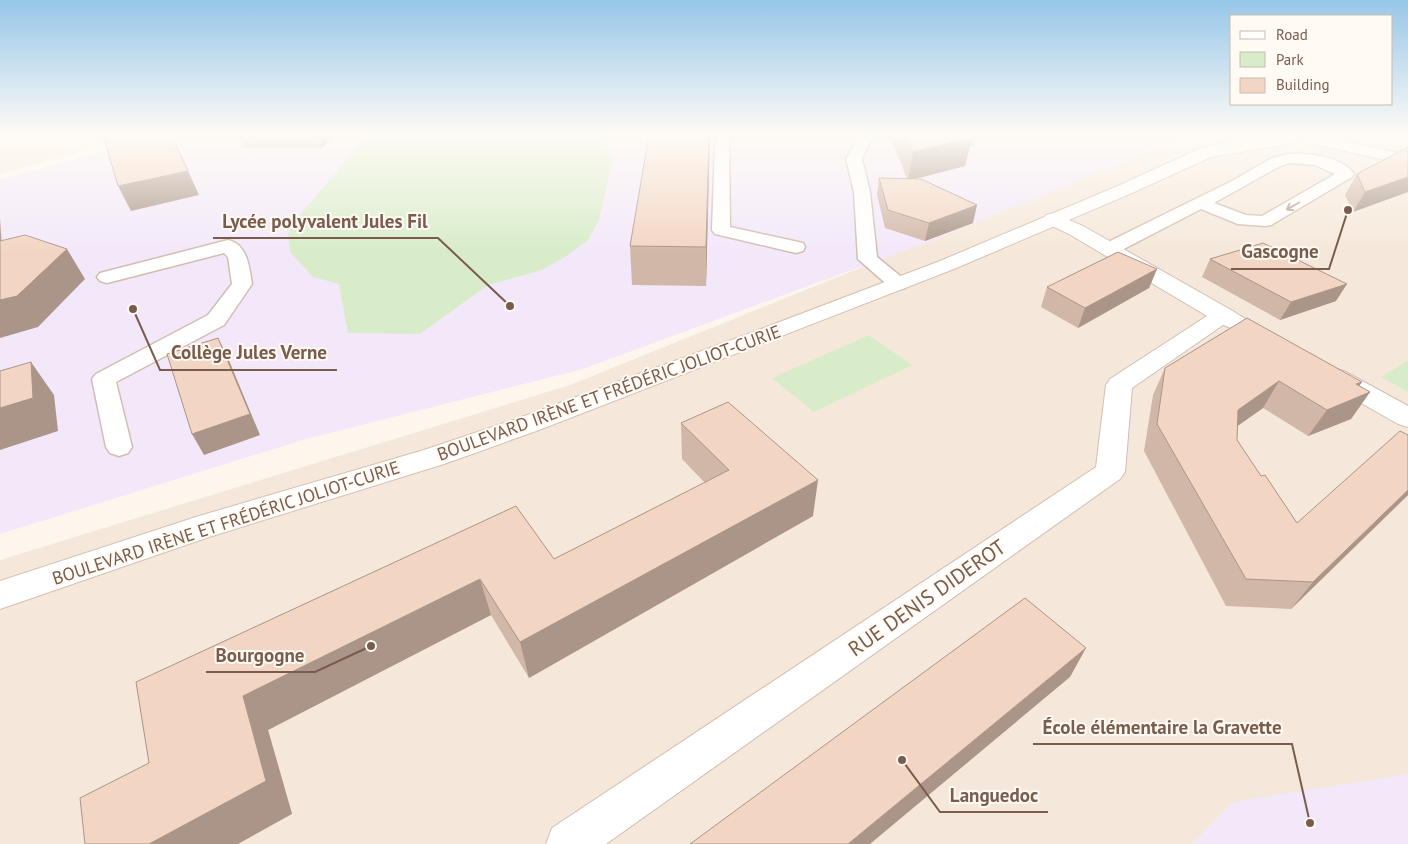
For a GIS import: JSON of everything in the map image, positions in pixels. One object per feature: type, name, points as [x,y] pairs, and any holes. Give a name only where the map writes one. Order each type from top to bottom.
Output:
[{"type":"street","name":"BOULEVARD IRÈNE ET FRÉDÉRIC JOLIOT-CURIE","points":[[0,595],[199,528],[434,458],[722,352],[898,284],[1126,189],[1152,174]]},
{"type":"street","points":[[1053,219],[1255,333]]},
{"type":"street","name":"RUE DENIS DIDEROT","points":[[568,844],[1110,472],[1119,385],[1223,316]]},
{"type":"street","points":[[1319,368],[1408,418]]},
{"type":"lane","points":[[722,174],[721,230],[796,247]]},
{"type":"lane","points":[[858,174],[862,192],[868,259],[898,284]]},
{"type":"lane","points":[[1108,249],[1253,174]]},
{"type":"lane","points":[[1200,203],[1244,220],[1265,221],[1345,174]]},
{"type":"lane","points":[[107,277],[228,246],[237,256],[242,284],[216,320],[104,379],[119,447]]},
{"type":"shaded area","points":[[21,174],[1093,174],[928,242],[583,369],[306,439],[0,534],[0,180]]},
{"type":"shaded area","points":[[1091,174],[1408,174],[1408,844],[0,844],[0,560],[570,385]]},
{"type":"shaded area","points":[[1408,774],[1408,844],[1192,844],[1233,802]]},
{"type":"green space","points":[[334,174],[609,174],[599,220],[588,240],[568,255],[542,270],[488,285],[420,334],[348,333],[339,284],[313,277],[290,252],[288,235],[294,222]]},
{"type":"green space","points":[[869,335],[912,365],[814,412],[772,378]]},
{"type":"green space","points":[[1408,360],[1408,392],[1381,377]]},
{"type":"building","points":[[115,174],[172,174],[118,186]]},
{"type":"building","points":[[642,174],[708,174],[706,247],[630,246]]},
{"type":"building","points":[[1357,174],[1408,174],[1408,177],[1365,192]]},
{"type":"building","points":[[879,178],[921,179],[977,205],[929,223],[888,210]]},
{"type":"building","points":[[25,235],[67,249],[17,296],[0,300],[0,241]]},
{"type":"building","points":[[1263,243],[1347,284],[1291,302],[1210,259]]},
{"type":"building","points":[[1118,252],[1157,269],[1085,308],[1047,287]]},
{"type":"building","points":[[1247,318],[1362,382],[1356,384],[1370,392],[1327,410],[1279,381],[1238,410],[1237,440],[1261,476],[1265,475],[1297,523],[1400,431],[1408,435],[1408,490],[1313,582],[1246,579],[1157,424],[1165,368]]},
{"type":"building","points":[[218,338],[250,414],[192,434],[167,354]]},
{"type":"building","points":[[31,362],[33,398],[0,408],[0,371]]},
{"type":"building","points":[[728,402],[818,480],[520,642],[480,579],[243,696],[266,781],[149,844],[85,844],[80,798],[149,763],[136,682],[516,506],[554,559],[729,470],[681,423]]},
{"type":"building","points":[[1025,598],[1086,648],[848,844],[690,844]]},
{"type":"place","name":"Gascogne","points":[[1348,210]]},
{"type":"place","name":"Lycée polyvalent Jules Fil","points":[[510,306]]},
{"type":"place","name":"Collège Jules Verne","points":[[133,309]]},
{"type":"place","name":"Bourgogne","points":[[371,646]]},
{"type":"place","name":"Languedoc","points":[[902,760]]},
{"type":"place","name":"École élémentaire la Gravette","points":[[1310,823]]}]
